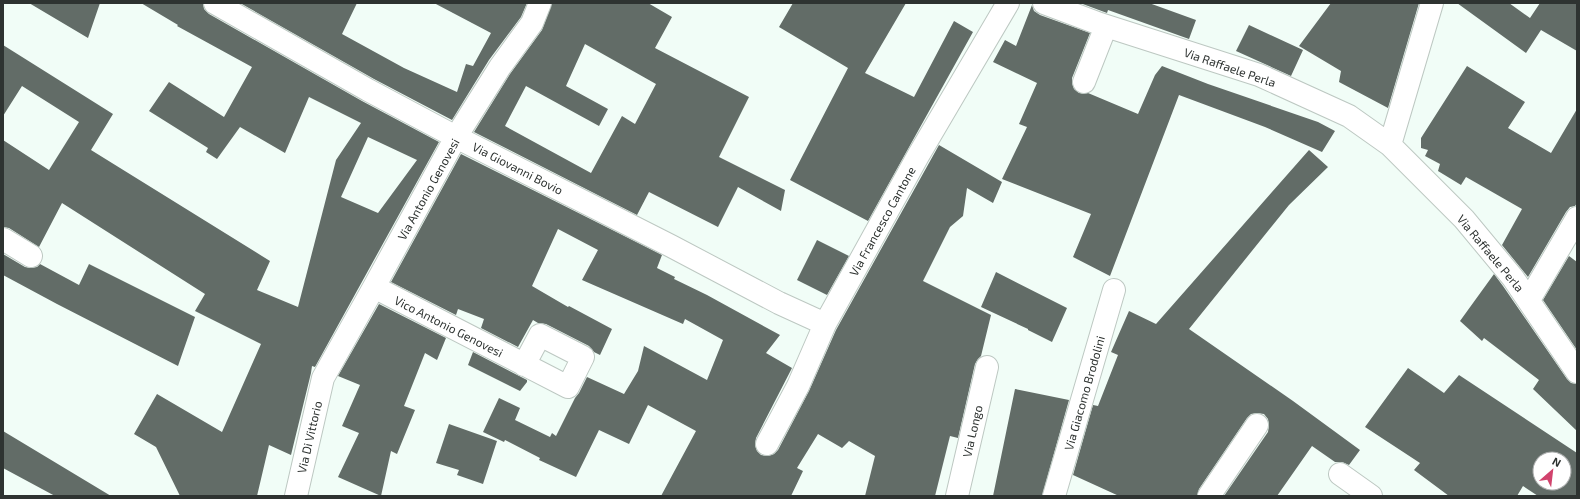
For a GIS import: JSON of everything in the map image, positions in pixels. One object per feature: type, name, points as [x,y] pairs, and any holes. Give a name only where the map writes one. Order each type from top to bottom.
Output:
[{"type":"street","name":"Via Giovanni Bovio","points":[[215,3],[368,90],[456,137],[671,246],[779,303],[826,324]]},
{"type":"street","name":"Via Antonio Genovesi","points":[[323,378],[456,137],[500,66],[532,23],[540,3]]},
{"type":"street","name":"Via Francesco Cantone","points":[[767,444],[798,386],[826,324],[918,156],[1008,3]]},
{"type":"street","name":"Via Raffaele Perla","points":[[1044,3],[1106,26],[1259,75],[1349,116],[1390,145],[1464,219],[1513,278],[1577,372]]},
{"type":"street","points":[[1390,145],[1432,3]]},
{"type":"street","points":[[1084,82],[1106,26]]},
{"type":"street","points":[[1529,300],[1577,218]]},
{"type":"street","points":[[3,239],[31,256]]},
{"type":"street","name":"Vico Antonio Genovesi","points":[[374,288],[524,365]]},
{"type":"street","name":"Via Giacomo Brodolini","points":[[1054,496],[1114,290]]},
{"type":"street","name":"Via Longo","points":[[958,496],[987,366]]},
{"type":"street","name":"Via Di Vittorio","points":[[296,496],[323,378]]},
{"type":"street","points":[[1209,496],[1257,425]]},
{"type":"street","points":[[1340,474],[1371,496]]},
{"type":"building","points":[[29,3],[100,3],[88,38]]},
{"type":"building","points":[[141,3],[203,3],[204,9],[209,14],[362,101],[439,142],[315,367],[312,366],[291,455],[269,445],[257,496],[180,496],[156,447],[134,434],[157,394],[222,432],[261,344],[195,311],[205,294],[62,203],[39,247],[9,228],[3,227],[3,140],[49,170],[79,122],[22,86],[3,116],[3,45],[113,114],[91,150],[270,261],[257,290],[298,307],[336,160],[361,123],[309,97],[285,153],[240,127],[217,159],[206,152],[208,148],[149,111],[169,82],[224,117],[252,67],[177,26],[178,25]],"holes":[[[368,137],[417,160],[378,213],[341,197]]]},
{"type":"building","points":[[240,3],[357,3],[342,34],[404,68],[457,92],[466,64],[473,66],[491,33],[434,3],[527,3],[521,17],[489,60],[452,120],[374,79]]},
{"type":"building","points":[[552,3],[648,3],[672,17],[655,48],[749,97],[719,157],[785,190],[781,211],[738,187],[718,227],[649,192],[637,215],[474,132],[510,74],[542,30]],"holes":[[[585,44],[656,84],[635,124],[622,116],[591,173],[505,126],[526,86],[599,126],[608,109],[566,86]]]},
{"type":"building","points":[[793,3],[906,3],[865,73],[914,97],[954,21],[973,32],[868,221],[790,180],[848,68],[779,27]]},
{"type":"building","points":[[1080,3],[1149,3],[1196,20],[1189,39],[1108,10],[1107,13]]},
{"type":"building","points":[[1331,3],[1419,3],[1388,108],[1339,82],[1341,71],[1299,46]]},
{"type":"building","points":[[1457,3],[1509,3],[1530,18],[1540,3],[1577,3],[1577,51],[1541,30],[1526,53]]},
{"type":"building","points":[[1032,5],[1034,11],[1040,15],[1090,33],[1072,78],[1074,89],[1079,93],[1088,93],[1138,114],[1155,75],[1162,66],[1208,84],[1318,122],[1335,131],[1322,152],[1265,127],[1179,95],[1110,276],[1073,257],[1091,214],[1002,179],[1027,127],[1019,124],[1037,83],[993,62],[1005,40],[1016,46]]},
{"type":"building","points":[[1249,25],[1303,50],[1291,76],[1236,51]]},
{"type":"building","points":[[1467,66],[1525,102],[1508,128],[1551,153],[1577,109],[1577,203],[1575,206],[1570,207],[1566,212],[1528,277],[1502,245],[1522,209],[1466,177],[1461,185],[1438,171],[1440,164],[1425,156],[1428,150],[1421,148],[1421,138]]},
{"type":"building","points":[[939,145],[1002,182],[993,203],[967,188],[963,216],[950,227],[923,281],[991,315],[981,356],[975,364],[958,438],[950,436],[935,496],[865,496],[875,456],[849,441],[842,448],[818,434],[797,468],[803,471],[791,496],[661,496],[696,431],[648,405],[629,444],[599,430],[576,477],[539,460],[540,458],[505,440],[504,442],[483,432],[499,398],[520,408],[515,420],[550,437],[552,433],[556,436],[587,377],[624,394],[638,371],[644,346],[707,380],[723,340],[685,319],[683,324],[582,280],[598,250],[558,229],[532,286],[568,307],[569,306],[612,329],[600,355],[594,352],[589,346],[546,324],[538,323],[533,320],[518,347],[481,328],[484,319],[458,309],[456,315],[391,282],[461,154],[662,255],[657,268],[675,277],[674,279],[707,295],[780,335],[766,353],[792,368],[756,438],[755,445],[757,451],[761,455],[768,456],[774,454],[778,450],[809,391],[836,330]]},
{"type":"building","points":[[1309,150],[1328,167],[1289,205],[1189,329],[1293,401],[1360,450],[1349,465],[1342,462],[1335,462],[1312,446],[1277,496],[1224,496],[1268,432],[1268,419],[1264,414],[1257,413],[1251,414],[1247,418],[1199,489],[1197,496],[1119,496],[1073,475],[1093,405],[1098,406],[1118,355],[1111,352],[1129,311],[1156,324]]},
{"type":"building","points":[[817,240],[849,256],[827,295],[797,280]]},
{"type":"building","points":[[3,254],[25,267],[37,267],[40,264],[79,285],[89,264],[195,317],[178,366],[3,275]]},
{"type":"building","points":[[1569,256],[1577,262],[1577,350],[1543,300]]},
{"type":"building","points":[[996,272],[1067,308],[1052,342],[981,307]]},
{"type":"building","points":[[1494,274],[1567,379],[1571,383],[1577,384],[1577,431],[1533,389],[1539,380],[1484,338],[1482,341],[1460,321]]},
{"type":"building","points":[[379,304],[446,338],[437,360],[425,353],[404,406],[415,410],[397,454],[391,451],[381,496],[338,477],[359,433],[342,426],[360,385],[338,376]]},
{"type":"building","points":[[473,352],[527,380],[527,382],[520,391],[468,365]]},
{"type":"building","points":[[1408,368],[1444,393],[1459,375],[1577,453],[1577,496],[1538,496],[1523,486],[1517,496],[1449,496],[1414,470],[1420,463],[1365,427]]},
{"type":"building","points":[[1015,389],[1069,400],[1042,496],[993,496]]},
{"type":"building","points":[[449,424],[497,441],[483,484],[457,475],[459,470],[436,463]]},
{"type":"building","points":[[3,431],[111,496],[55,496],[3,468]]}]
